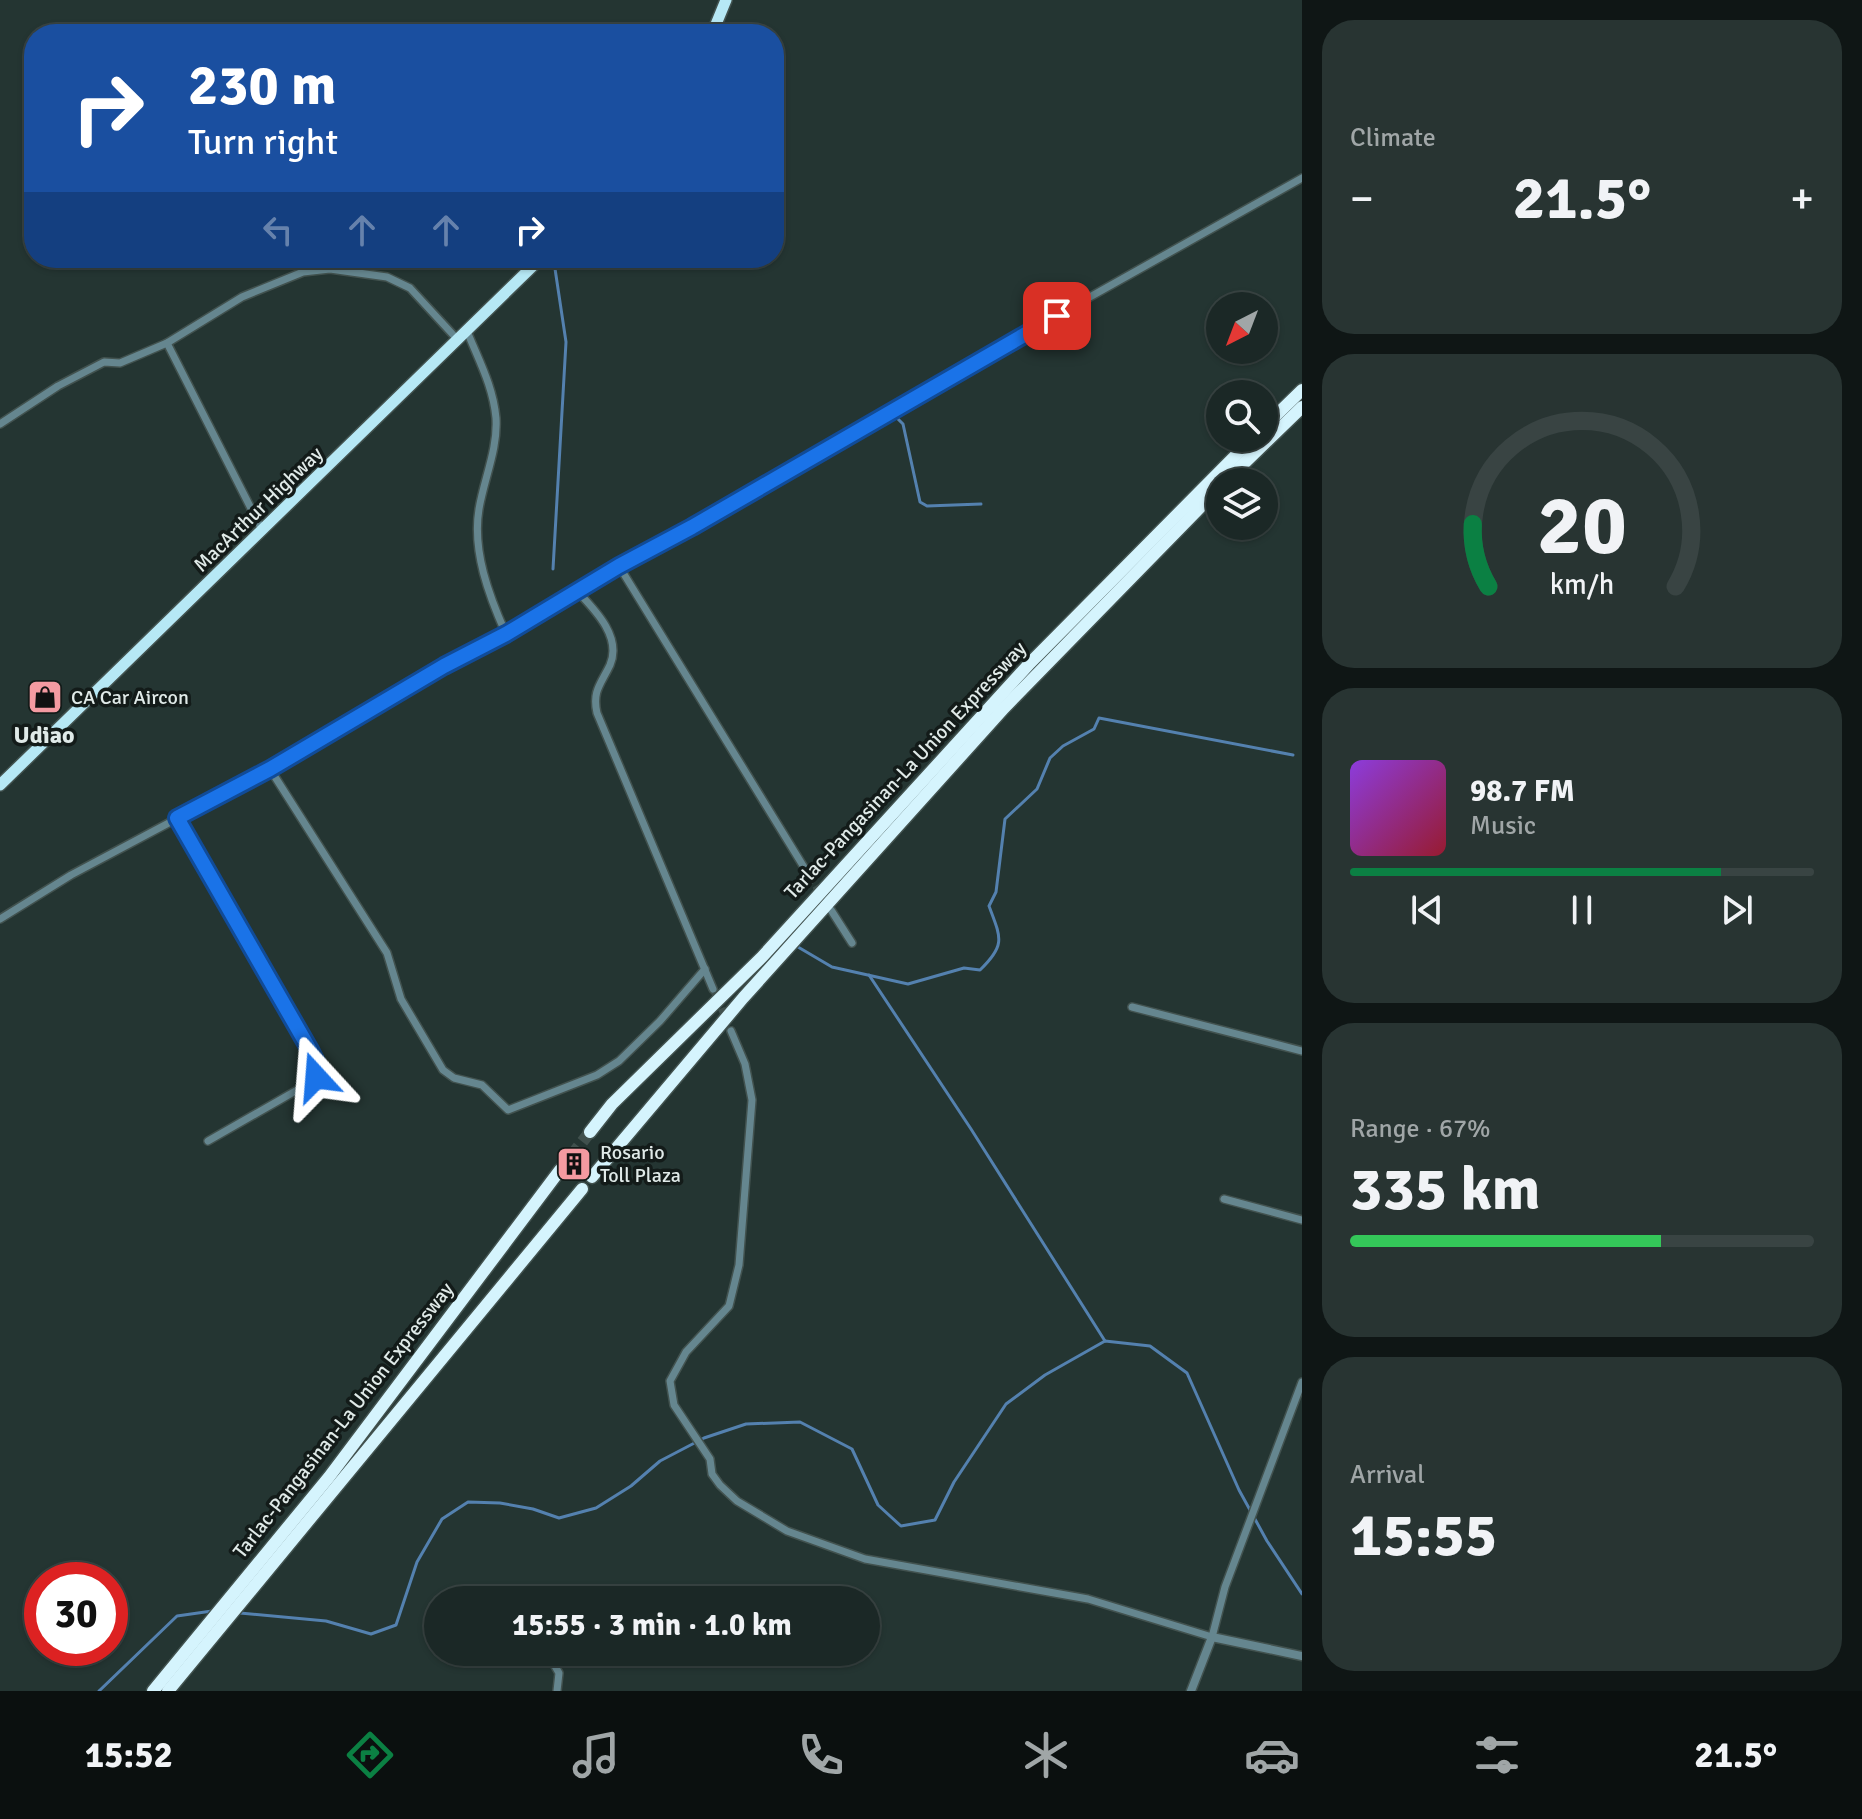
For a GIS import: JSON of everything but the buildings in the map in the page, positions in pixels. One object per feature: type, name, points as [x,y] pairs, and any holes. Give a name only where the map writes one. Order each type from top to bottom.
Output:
[{"type":"highway","points":[[716,24],[726,0]]},
{"type":"highway","name":"MacArthur Highway","points":[[0,785],[531,268]]},
{"type":"highway","points":[[1278,413],[1302,390]]},
{"type":"highway","points":[[1239,468],[1302,407]]},
{"type":"highway","name":"Tarlac-Pangasinan-La Union Expressway","points":[[590,1132],[612,1104],[762,957],[1030,663],[1239,452]]},
{"type":"highway","name":"Tarlac-Pangasinan-La Union Expressway","points":[[592,1177],[743,998],[930,789],[1004,708],[1206,501]]},
{"type":"highway","name":"Tarlac-Pangasinan-La Union Expressway","points":[[153,1691],[329,1477],[560,1170]]},
{"type":"highway","name":"Tarlac-Pangasinan-La Union Expressway","points":[[168,1691],[582,1189]]},
{"type":"street","points":[[0,919],[71,875],[270,769],[1015,339],[1302,178]]},
{"type":"street","points":[[0,424],[58,386],[104,362],[120,363],[167,343],[242,297],[303,272],[321,269],[387,277],[410,288],[462,335],[485,369],[494,408],[495,444],[479,511],[478,530],[493,605],[506,634]]},
{"type":"street","points":[[167,343],[262,530]]},
{"type":"street","points":[[619,566],[810,877]]},
{"type":"street","points":[[578,592],[596,611],[613,648],[611,663],[595,691],[597,713],[713,989]]},
{"type":"street","points":[[270,769],[387,953],[401,999],[443,1070],[454,1078],[482,1085],[508,1110],[590,1078],[612,1066],[660,1021],[705,969]]},
{"type":"street","points":[[177,818],[310,1050],[318,1070],[316,1077],[306,1085],[208,1141]]},
{"type":"street","points":[[831,910],[852,943]]},
{"type":"street","points":[[1132,1007],[1302,1051]]},
{"type":"street","points":[[731,1031],[745,1064],[752,1100],[739,1265],[729,1306],[686,1352],[670,1381],[674,1405],[710,1459],[712,1474],[720,1485],[737,1501],[787,1531],[865,1559],[1088,1599],[1212,1637],[1302,1656]]},
{"type":"street","points":[[1224,1199],[1302,1220]]},
{"type":"street","points":[[1191,1691],[1212,1637],[1225,1587],[1255,1501],[1302,1382]]},
{"type":"street","points":[[555,1666],[559,1673],[557,1691]]},
{"type":"waterway","points":[[553,569],[566,342],[555,268]]},
{"type":"waterway","points":[[897,418],[903,424],[920,502],[927,506],[981,504]]},
{"type":"waterway","points":[[798,947],[832,967],[908,984],[964,968],[980,970],[994,954],[999,941],[989,906],[996,892],[1005,819],[1037,789],[1050,758],[1063,746],[1094,729],[1099,718],[1293,755]]},
{"type":"waterway","points":[[869,975],[1105,1341]]},
{"type":"waterway","points":[[240,1613],[326,1621],[371,1634],[396,1625],[417,1562],[442,1519],[468,1502],[500,1503],[559,1518],[596,1508],[631,1486],[660,1461],[704,1438],[746,1424],[800,1422],[852,1449],[878,1505],[901,1526],[935,1520],[954,1482],[1006,1404],[1045,1375],[1105,1341],[1150,1346],[1187,1373],[1239,1490],[1267,1541],[1302,1594]]},
{"type":"waterway","points":[[99,1691],[177,1616],[212,1611]]},
{"type":"tunnel","points":[[810,877],[822,896]]},
{"type":"tunnel","points":[[713,989],[731,1031]]},
{"type":"tunnel","points":[[560,1170],[590,1132]]},
{"type":"place","name":"CA Car Aircon","points":[[45,697]]},
{"type":"place","name":"Rosario Toll Plaza","points":[[574,1164]]},
{"type":"district","name":"Udiao","points":[[44,735]]},
{"type":"route","points":[[316,1077],[317,1064],[310,1050],[177,818],[270,769],[444,666],[506,634],[619,566],[1057,316]]}]
